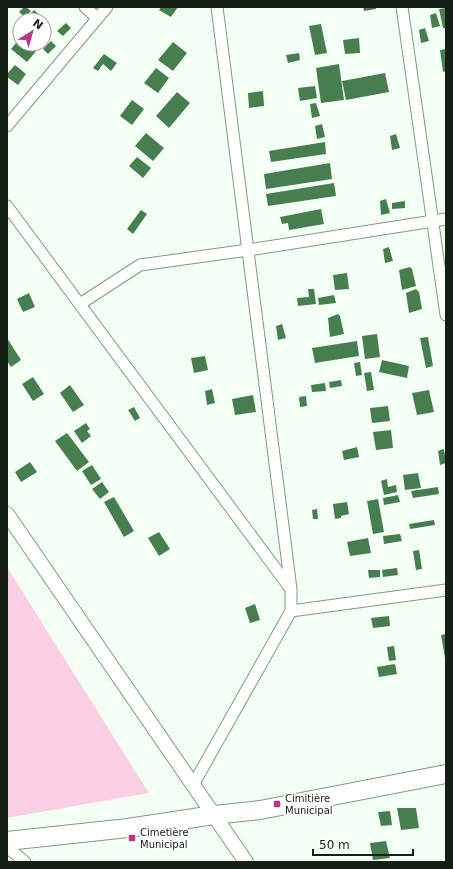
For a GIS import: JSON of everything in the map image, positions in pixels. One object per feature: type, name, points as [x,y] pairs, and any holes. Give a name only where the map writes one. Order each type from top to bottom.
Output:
[{"type":"main road","points":[[7,841],[128,828],[214,815],[260,810],[446,774]]},
{"type":"street","points":[[85,7],[97,18]]},
{"type":"street","points":[[7,126],[107,7]]},
{"type":"street","points":[[193,785],[291,611],[291,589],[217,7]]},
{"type":"street","points":[[402,7],[446,315]]},
{"type":"street","points":[[7,206],[291,589]]},
{"type":"street","points":[[80,304],[140,265],[248,250],[446,219]]},
{"type":"street","points":[[7,514],[246,862]]},
{"type":"street","points":[[291,611],[446,590]]},
{"type":"street","points":[[7,847],[25,862]]},
{"type":"shaded area","points":[[7,567],[149,793],[7,818]]},
{"type":"building","points":[[24,7],[31,11],[30,12],[19,12]]},
{"type":"building","points":[[161,7],[178,7],[171,17],[159,10]]},
{"type":"building","points":[[363,7],[376,7],[376,9],[364,11]]},
{"type":"building","points":[[446,8],[446,28],[443,28],[439,9]]},
{"type":"building","points":[[436,13],[440,26],[432,28],[430,15]]},
{"type":"building","points":[[66,23],[71,28],[63,36],[57,31]]},
{"type":"building","points":[[321,24],[327,53],[315,55],[309,26]]},
{"type":"building","points":[[425,28],[429,41],[421,43],[419,30]]},
{"type":"building","points":[[359,38],[360,53],[345,54],[343,40]]},
{"type":"building","points":[[52,42],[56,46],[52,50]]},
{"type":"building","points":[[173,42],[187,53],[173,71],[158,60]]},
{"type":"building","points":[[446,49],[446,71],[443,72],[440,50]]},
{"type":"building","points":[[15,52],[35,52],[27,62]]},
{"type":"building","points":[[299,53],[300,60],[288,63],[286,55]]},
{"type":"building","points":[[104,54],[117,63],[111,71],[103,64],[98,71],[93,68]]},
{"type":"building","points":[[339,64],[344,100],[321,103],[316,68]]},
{"type":"building","points":[[15,65],[26,74],[18,85],[7,77],[7,74]]},
{"type":"building","points":[[156,68],[169,78],[158,93],[144,83]]},
{"type":"building","points":[[385,73],[389,92],[346,100],[342,81]]},
{"type":"building","points":[[315,86],[317,98],[300,101],[298,88]]},
{"type":"building","points":[[263,91],[264,106],[249,108],[248,93]]},
{"type":"building","points":[[177,92],[190,103],[169,128],[156,116]]},
{"type":"building","points":[[132,100],[144,109],[132,125],[120,116]]},
{"type":"building","points":[[316,103],[320,116],[312,118],[310,104]]},
{"type":"building","points":[[322,124],[325,137],[317,139],[315,126]]},
{"type":"building","points":[[146,133],[164,148],[153,161],[135,146]]},
{"type":"building","points":[[396,134],[400,148],[392,150],[390,136]]},
{"type":"building","points":[[325,142],[326,154],[271,162],[269,151]]},
{"type":"building","points":[[137,157],[151,168],[143,178],[129,166]]},
{"type":"building","points":[[330,163],[332,179],[266,189],[264,174]]},
{"type":"building","points":[[334,183],[336,196],[268,206],[266,194]]},
{"type":"building","points":[[386,199],[390,213],[381,215],[380,201]]},
{"type":"building","points":[[405,201],[405,208],[392,209],[392,203]]},
{"type":"building","points":[[321,209],[324,224],[289,230],[288,223],[282,224],[280,217]]},
{"type":"building","points":[[141,210],[147,214],[133,234],[127,229]]},
{"type":"building","points":[[389,247],[393,261],[385,263],[383,249]]},
{"type":"building","points":[[410,267],[412,269],[416,286],[402,290],[399,270]]},
{"type":"building","points":[[347,273],[349,289],[335,290],[333,275]]},
{"type":"building","points":[[308,289],[314,289],[316,304],[298,306],[297,298],[309,297]]},
{"type":"building","points":[[416,289],[419,292],[422,309],[409,313],[406,293]]},
{"type":"building","points":[[29,293],[35,307],[23,312],[17,299]]},
{"type":"building","points":[[334,295],[336,303],[319,305],[318,298]]},
{"type":"building","points":[[338,314],[340,316],[344,334],[330,337],[328,318]]},
{"type":"building","points":[[282,324],[286,338],[278,340],[276,326]]},
{"type":"building","points":[[377,334],[380,357],[365,359],[362,336]]},
{"type":"building","points":[[428,337],[433,366],[426,368],[420,338]]},
{"type":"building","points":[[7,338],[21,360],[11,367],[7,361]]},
{"type":"building","points":[[357,341],[359,356],[315,363],[312,348]]},
{"type":"building","points":[[205,356],[208,370],[194,373],[191,358]]},
{"type":"building","points":[[382,360],[409,366],[407,378],[379,372]]},
{"type":"building","points":[[360,362],[362,375],[356,376],[354,363]]},
{"type":"building","points":[[371,372],[374,390],[367,391],[364,373]]},
{"type":"building","points":[[33,377],[44,394],[33,401],[22,384]]},
{"type":"building","points":[[341,380],[342,386],[330,388],[329,382]]},
{"type":"building","points":[[325,383],[326,391],[312,392],[311,385]]},
{"type":"building","points":[[70,385],[84,405],[73,412],[60,393]]},
{"type":"building","points":[[212,389],[215,403],[207,405],[205,391]]},
{"type":"building","points":[[429,390],[434,412],[417,415],[412,393]]},
{"type":"building","points":[[253,395],[256,412],[235,415],[232,399]]},
{"type":"building","points":[[306,396],[307,406],[300,407],[299,397]]},
{"type":"building","points":[[388,406],[390,421],[372,423],[370,408]]},
{"type":"building","points":[[134,407],[140,418],[135,421],[128,410]]},
{"type":"building","points":[[86,423],[90,429],[87,431],[91,436],[82,443],[74,431]]},
{"type":"building","points":[[391,430],[393,448],[376,450],[373,432]]},
{"type":"building","points":[[67,433],[89,462],[77,471],[55,441]]},
{"type":"building","points":[[357,447],[359,457],[344,460],[342,451]]},
{"type":"building","points":[[444,449],[446,463],[440,465],[438,451]]},
{"type":"building","points":[[30,462],[37,472],[21,482],[15,472]]},
{"type":"building","points":[[92,465],[101,479],[91,485],[82,471]]},
{"type":"building","points":[[418,473],[421,488],[405,490],[403,475]]},
{"type":"building","points":[[387,479],[388,487],[396,485],[397,492],[384,495],[381,481]]},
{"type":"building","points":[[102,482],[109,492],[100,499],[92,489]]},
{"type":"building","points":[[438,487],[439,494],[413,498],[411,491]]},
{"type":"building","points":[[398,495],[400,502],[384,505],[383,498]]},
{"type":"building","points":[[114,497],[134,531],[124,537],[104,502]]},
{"type":"building","points":[[378,499],[384,532],[373,534],[367,501]]},
{"type":"building","points":[[347,502],[349,514],[335,519],[333,504]]},
{"type":"building","points":[[317,509],[318,519],[313,519],[312,510]]},
{"type":"building","points":[[434,520],[435,525],[410,529],[409,524]]},
{"type":"building","points":[[159,532],[170,549],[159,556],[148,538]]},
{"type":"building","points":[[400,534],[402,541],[384,544],[383,536]]},
{"type":"building","points":[[368,538],[371,553],[350,556],[347,542]]},
{"type":"building","points":[[419,550],[422,569],[416,570],[413,551]]},
{"type":"building","points":[[397,568],[398,575],[383,577],[382,570]]},
{"type":"building","points":[[368,570],[380,570],[380,577],[369,578]]},
{"type":"building","points":[[255,604],[260,620],[250,623],[245,608]]},
{"type":"building","points":[[389,616],[390,626],[373,628],[371,618]]},
{"type":"building","points":[[446,634],[446,657],[445,658],[441,635]]},
{"type":"building","points":[[394,646],[396,660],[389,661],[387,647]]},
{"type":"building","points":[[395,664],[397,674],[379,677],[377,667]]},
{"type":"building","points":[[397,808],[416,808],[419,828],[401,830]]},
{"type":"building","points":[[390,811],[392,825],[381,826],[378,812]]},
{"type":"building","points":[[386,841],[390,858],[373,860],[370,843]]},
{"type":"place","name":"Cimitière Municipal","points":[[277,804]]},
{"type":"place","name":"Cimetière Municipal","points":[[132,838]]}]
